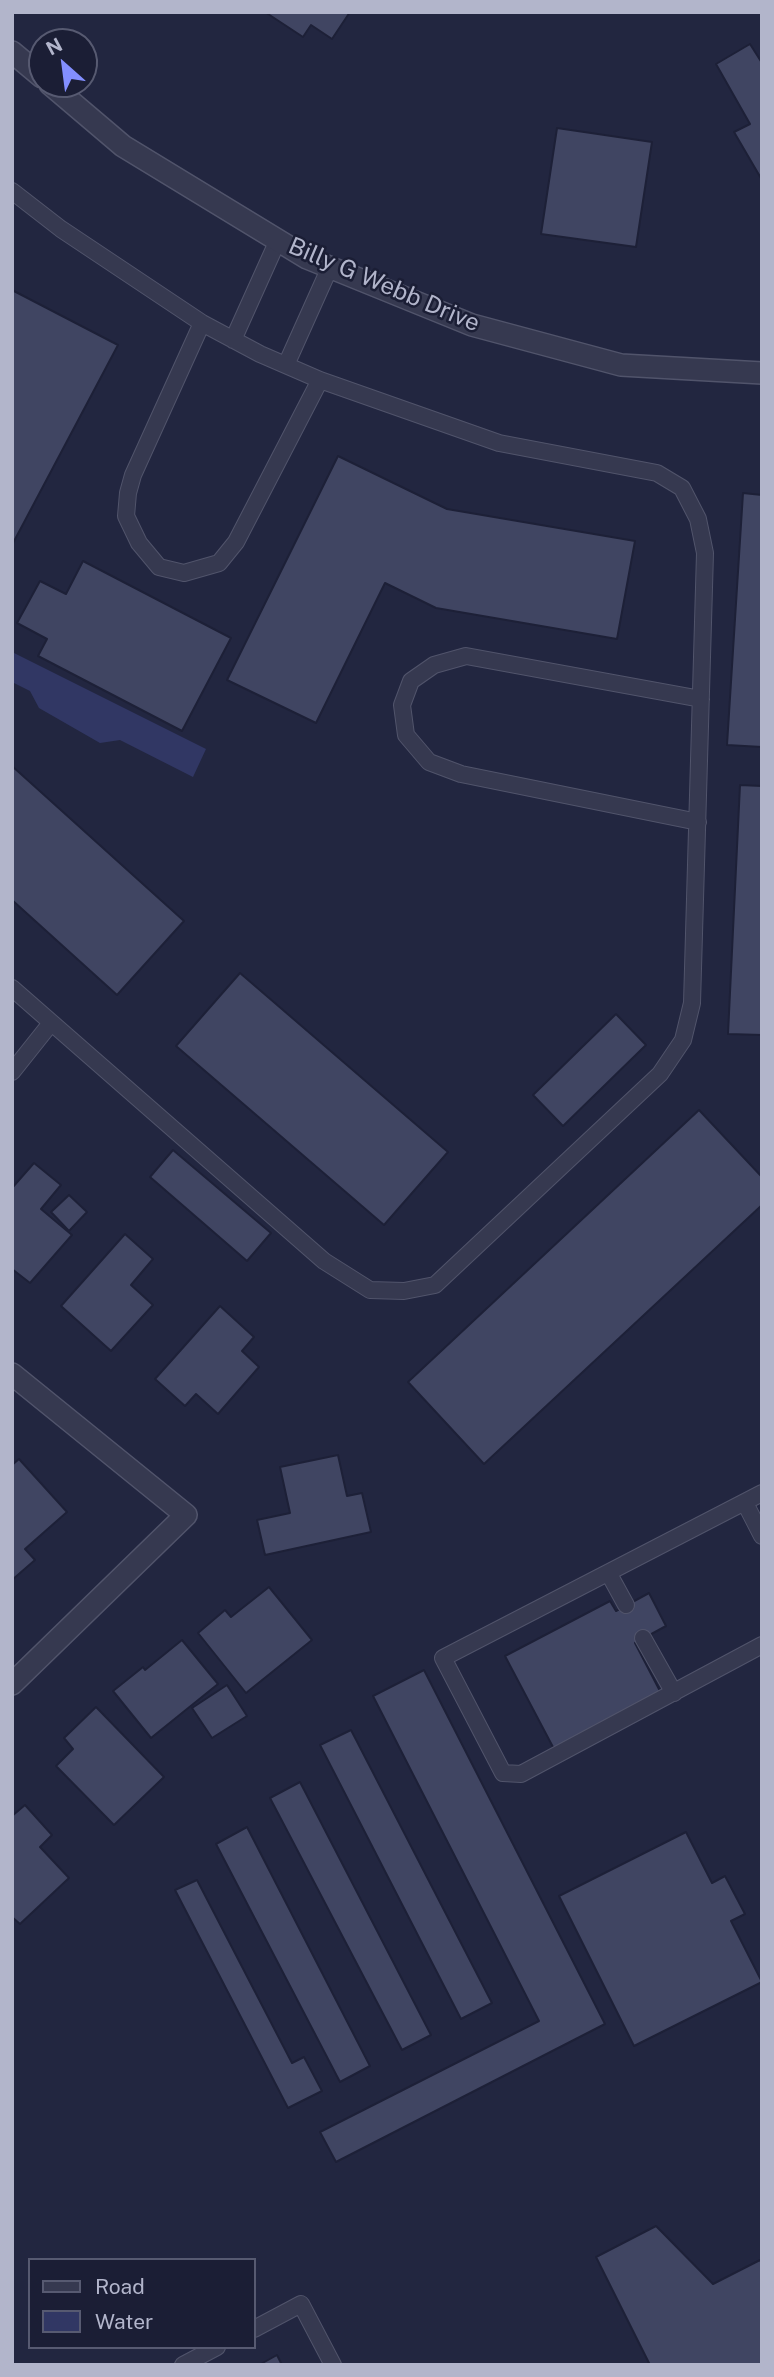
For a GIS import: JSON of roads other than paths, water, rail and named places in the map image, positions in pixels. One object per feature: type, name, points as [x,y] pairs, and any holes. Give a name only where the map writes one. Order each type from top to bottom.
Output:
[{"type":"street","points":[[12,52],[28,66]]},
{"type":"street","name":"Billy G Webb Drive","points":[[66,98],[123,146],[307,258],[472,325],[621,365],[762,373]]},
{"type":"street","points":[[12,1374],[186,1515],[12,1684]]},
{"type":"lane","points":[[12,191],[61,229],[202,323],[320,380],[499,443],[657,473],[682,488],[698,519],[705,553],[692,1003],[683,1040],[660,1074],[435,1285],[404,1291],[370,1290],[324,1261],[12,988]]},
{"type":"lane","points":[[233,340],[278,240]]},
{"type":"lane","points":[[286,365],[330,267]]},
{"type":"lane","points":[[202,323],[133,475],[128,493],[126,516],[139,543],[159,567],[184,573],[219,563],[236,542],[320,380]]},
{"type":"lane","points":[[698,822],[461,774],[429,762],[406,735],[402,705],[411,681],[435,665],[466,656],[701,699]]},
{"type":"lane","points":[[12,1072],[51,1023]]},
{"type":"lane","points":[[762,1493],[443,1658],[503,1773],[521,1774],[762,1645]]},
{"type":"lane","points":[[745,1503],[762,1536]]},
{"type":"lane","points":[[609,1574],[626,1605]]},
{"type":"lane","points":[[643,1638],[674,1693]]},
{"type":"lane","points":[[256,2328],[301,2304],[333,2365]]},
{"type":"lane","points":[[183,2365],[213,2349]]},
{"type":"water","points":[[14,653],[206,749],[193,777],[120,740],[100,743],[39,708],[30,691],[12,682]]}]
